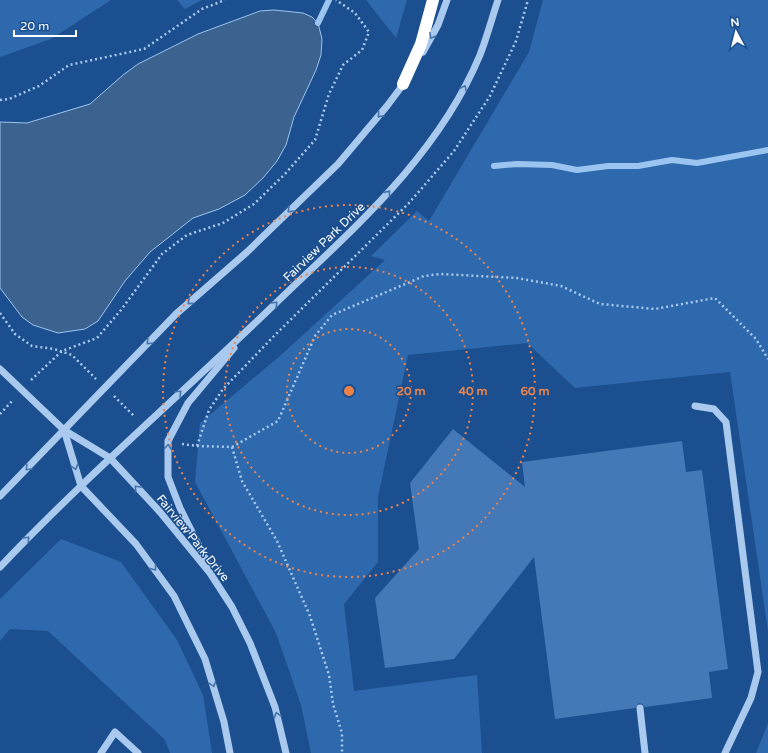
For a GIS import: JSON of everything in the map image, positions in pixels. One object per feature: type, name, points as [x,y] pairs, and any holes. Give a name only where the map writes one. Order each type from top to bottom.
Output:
[{"type":"highway","points":[[403,84],[421,44],[432,0]]},
{"type":"street","points":[[0,496],[176,314],[247,252],[338,164],[387,106],[414,69],[438,25],[446,0]]},
{"type":"street","name":"Fairview Park Drive","points":[[0,567],[38,526],[247,331],[381,202],[435,136],[462,92],[480,54],[498,0]]},
{"type":"street","points":[[219,586],[174,494],[168,477],[168,442],[188,403],[247,331]]},
{"type":"street","name":"Fairview Park Drive","points":[[0,370],[64,430],[110,458],[188,545],[219,586],[247,637],[263,673],[277,713],[286,753]]},
{"type":"street","points":[[695,406],[714,409],[726,422],[758,672],[751,698],[725,753]]},
{"type":"street","name":"Fairview Park Drive","points":[[64,430],[81,486],[136,544],[174,596],[205,659],[224,722],[230,753]]},
{"type":"street","points":[[640,708],[646,753]]},
{"type":"street","points":[[101,753],[114,732],[138,753]]},
{"type":"path","points":[[0,100],[9,99],[40,86],[69,64],[144,49],[202,9],[225,0]]},
{"type":"path","points":[[0,414],[62,351],[97,338],[121,310],[162,254],[187,235],[223,223],[254,204],[285,174],[315,140],[329,94],[343,65],[362,50],[369,32],[355,13],[336,0]]},
{"type":"path","points":[[168,442],[197,446],[232,446],[278,421],[315,336],[332,315],[424,276],[440,274],[517,278],[561,286],[600,304],[656,309],[715,298],[756,339],[768,359]]},
{"type":"path","points":[[0,313],[15,334],[32,346],[62,351],[72,355],[144,426]]},
{"type":"path","points":[[232,446],[242,481],[277,541],[310,616],[329,675],[333,704],[342,734],[342,753]]},
{"type":"shaded area","points":[[0,0],[111,0],[51,39],[0,57]]},
{"type":"shaded area","points":[[177,0],[202,0],[185,9]]},
{"type":"shaded area","points":[[366,0],[407,0],[396,38]]},
{"type":"shaded area","points":[[543,0],[768,0],[768,631],[730,372],[575,388],[527,343],[408,355],[378,497],[378,562],[344,604],[354,691],[477,675],[482,753],[311,753],[301,705],[276,633],[195,482],[200,423],[281,355],[385,260],[371,256],[417,211],[429,221],[529,52]]},
{"type":"shaded area","points":[[274,10],[303,13],[312,17],[318,23],[322,39],[321,55],[316,70],[294,117],[286,145],[277,161],[263,178],[245,195],[219,209],[193,218],[150,252],[125,281],[98,321],[85,329],[58,333],[33,325],[22,317],[0,288],[0,122],[27,123],[90,104],[138,64],[198,34],[260,11]]},
{"type":"shaded area","points":[[61,539],[121,562],[177,640],[203,695],[212,753],[170,753],[165,740],[48,631],[10,629],[0,641],[0,599]]},
{"type":"shaded area","points":[[768,723],[768,753],[756,753]]},
{"type":"building","points":[[453,429],[525,487],[522,462],[682,441],[686,472],[702,470],[728,669],[709,672],[712,698],[645,707],[639,703],[635,708],[555,719],[534,557],[454,659],[385,668],[375,598],[419,549],[410,483]]},
{"type":"waterway","points":[[318,23],[329,0]]},
{"type":"waterway","points":[[494,166],[517,164],[552,165],[577,170],[608,166],[638,166],[672,160],[697,163],[768,150]]}]
